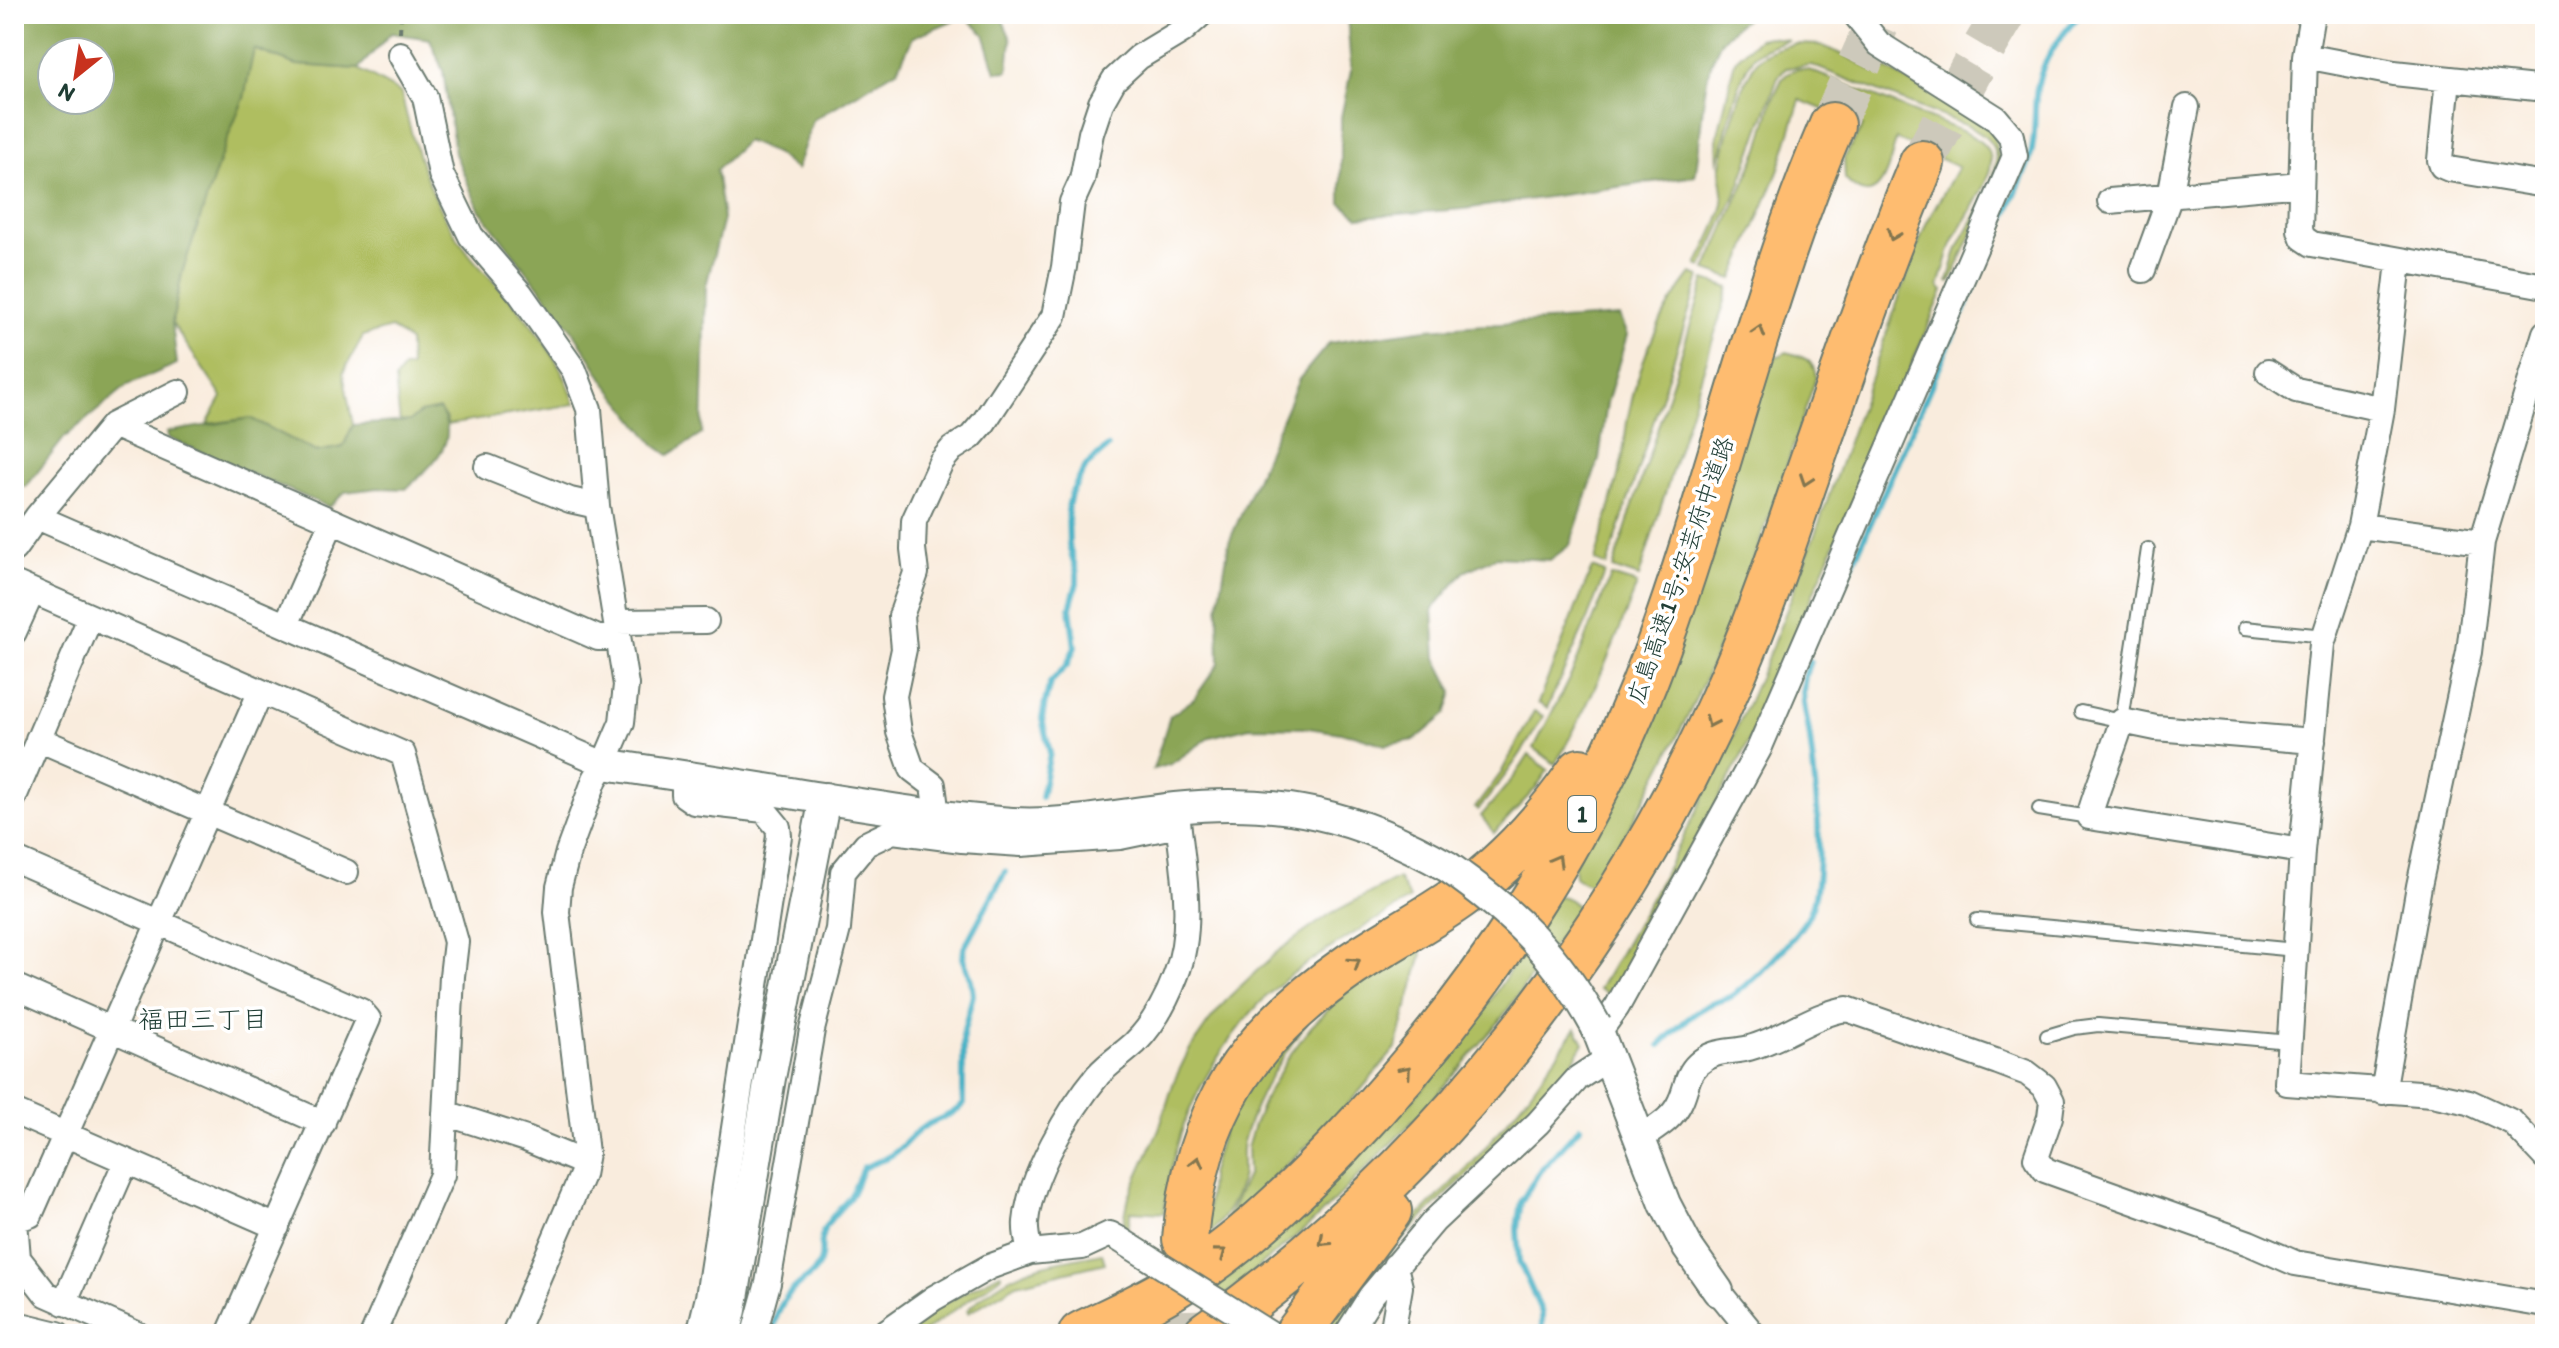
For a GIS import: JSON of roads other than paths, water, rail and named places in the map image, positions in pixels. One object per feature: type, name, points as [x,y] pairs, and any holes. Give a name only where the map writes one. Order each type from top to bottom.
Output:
[{"type":"highway","name":"広島高速1号;安芸府中道路","points":[[1081,1334],[1175,1286],[1223,1252],[1318,1168],[1439,1032],[1505,944],[1544,883],[1574,829],[1656,654],[1790,232],[1832,125]]},
{"type":"highway","points":[[1297,1334],[1371,1233],[1497,1079],[1544,1012],[1611,906],[1677,790],[1735,672],[1768,588],[1890,241],[1922,163]]},
{"type":"highway","points":[[1185,1239],[1192,1182],[1210,1121],[1238,1072],[1265,1037],[1320,987],[1460,897],[1488,875],[1541,823],[1587,762],[1649,636],[1742,385]]},
{"type":"highway","points":[[1206,1334],[1299,1264],[1406,1164],[1506,1051],[1611,906]]},
{"type":"street","points":[[937,815],[933,785],[912,769],[899,732],[894,696],[904,649],[901,616],[916,573],[914,521],[941,462],[984,422],[1054,316],[1072,202],[1082,180],[1096,118],[1114,80],[1139,57],[1182,31],[1201,14]]},
{"type":"street","points":[[1347,1334],[1371,1296],[1434,1221],[1538,1123],[1578,1078],[1601,1038],[1759,749],[2015,156],[2011,136],[1996,118],[1879,44],[1855,14]]},
{"type":"street","points":[[2312,14],[2305,56],[2300,230],[2303,238],[2312,244],[2399,262],[2545,286]]},
{"type":"street","points":[[400,54],[425,97],[441,174],[471,236],[520,293],[574,370],[589,409],[597,506],[626,685],[622,722],[595,779],[568,852],[559,887],[557,912],[584,1138],[582,1175],[514,1334]]},
{"type":"street","points":[[2305,56],[2394,73],[2545,89]]},
{"type":"street","points":[[2448,79],[2440,160],[2442,166],[2545,185]]},
{"type":"street","points":[[2143,270],[2170,196],[2187,107]]},
{"type":"street","points":[[2110,201],[2301,184]]},
{"type":"street","points":[[2399,262],[2382,409],[2360,526],[2325,636],[2302,851],[2287,1083],[2432,1094],[2481,1107],[2512,1122],[2545,1157]]},
{"type":"street","points":[[2383,1092],[2419,886],[2469,652],[2482,542],[2545,333]]},
{"type":"street","points":[[2268,372],[2296,390],[2382,409]]},
{"type":"street","points":[[14,549],[113,425],[178,392]]},
{"type":"street","points":[[113,425],[598,638],[617,630],[706,621]]},
{"type":"street","points":[[487,467],[570,500],[597,506]]},
{"type":"street","points":[[37,517],[604,764],[937,815],[1015,823],[1177,817],[1253,805],[1319,813],[1382,833],[1448,867],[1513,915],[1538,941],[1573,987],[1601,1038],[1665,1204],[1688,1248],[1753,1334]]},
{"type":"street","points":[[286,625],[332,521]]},
{"type":"street","points":[[2360,526],[2482,542]]},
{"type":"street","points":[[14,632],[23,588],[403,754],[456,942],[442,1175],[373,1334]]},
{"type":"street","points":[[14,797],[90,618]]},
{"type":"street","points":[[137,1334],[46,1294],[18,1258],[14,1220],[30,1215],[260,693]]},
{"type":"street","points":[[2302,851],[2089,817],[2122,721],[2156,728],[2313,741]]},
{"type":"street","points":[[38,739],[346,872]]},
{"type":"street","points":[[684,776],[684,795],[694,802],[764,810],[778,827],[779,836],[710,1283],[699,1334]]},
{"type":"street","points":[[725,1334],[770,1078],[825,798]]},
{"type":"street","points":[[1030,1252],[1025,1224],[1031,1194],[1049,1154],[1074,1108],[1100,1073],[1137,1040],[1163,1004],[1178,972],[1186,932],[1177,817]]},
{"type":"street","points":[[754,1334],[768,1283],[809,1046],[838,929],[843,872],[866,844],[893,831],[1021,844],[1120,837],[1177,817]]},
{"type":"street","points":[[14,859],[361,1011],[368,1019],[229,1334]]},
{"type":"street","points":[[14,986],[323,1123]]},
{"type":"street","points":[[1640,1139],[1672,1117],[1681,1101],[1689,1073],[1700,1061],[1716,1052],[1748,1048],[1834,1011],[1847,1009],[2027,1073],[2044,1086],[2052,1101],[2036,1158],[2045,1170],[2249,1243],[2295,1263],[2545,1305]]},
{"type":"street","points":[[14,1112],[277,1227]]},
{"type":"street","points":[[445,1113],[526,1139],[584,1163]]},
{"type":"street","points":[[64,1303],[126,1161]]},
{"type":"street","points":[[883,1334],[934,1298],[989,1267],[1030,1252],[1082,1247],[1110,1234],[1270,1334]]},
{"type":"street","points":[[1392,1334],[1400,1287],[1395,1266]]},
{"type":"street","points":[[16,1334],[25,1326],[58,1334]]},
{"type":"lane","points":[[2081,712],[2122,721],[2148,549]]},
{"type":"lane","points":[[2245,628],[2325,636]]},
{"type":"lane","points":[[2039,809],[2089,817]]},
{"type":"lane","points":[[1977,920],[2296,950]]},
{"type":"lane","points":[[2047,1036],[2098,1025],[2290,1042]]},
{"type":"waterway","points":[[1829,618],[2029,162],[2037,88],[2043,67],[2059,39],[2080,14]]},
{"type":"waterway","points":[[1041,797],[1050,753],[1042,719],[1045,702],[1050,683],[1067,665],[1075,647],[1070,608],[1077,573],[1069,546],[1068,508],[1071,494],[1086,466],[1108,447]]},
{"type":"waterway","points":[[1660,1045],[1694,1014],[1732,996],[1755,977],[1791,940],[1813,904],[1819,858],[1818,832],[1815,780],[1803,692],[1810,661]]},
{"type":"waterway","points":[[772,1334],[784,1301],[817,1268],[825,1227],[850,1197],[863,1168],[893,1154],[921,1129],[963,1104],[963,1034],[973,995],[963,958],[964,948],[1005,872]]},
{"type":"waterway","points":[[1542,1334],[1542,1313],[1519,1261],[1517,1228],[1521,1202],[1539,1172],[1580,1127]]},
{"type":"tunnel","points":[[1832,125],[1882,14]]},
{"type":"tunnel","points":[[1922,163],[2004,14]]},
{"type":"tunnel","points":[[1185,1244],[1187,1334]]},
{"type":"district","name":"福田三丁目","points":[[203,1019]]}]
